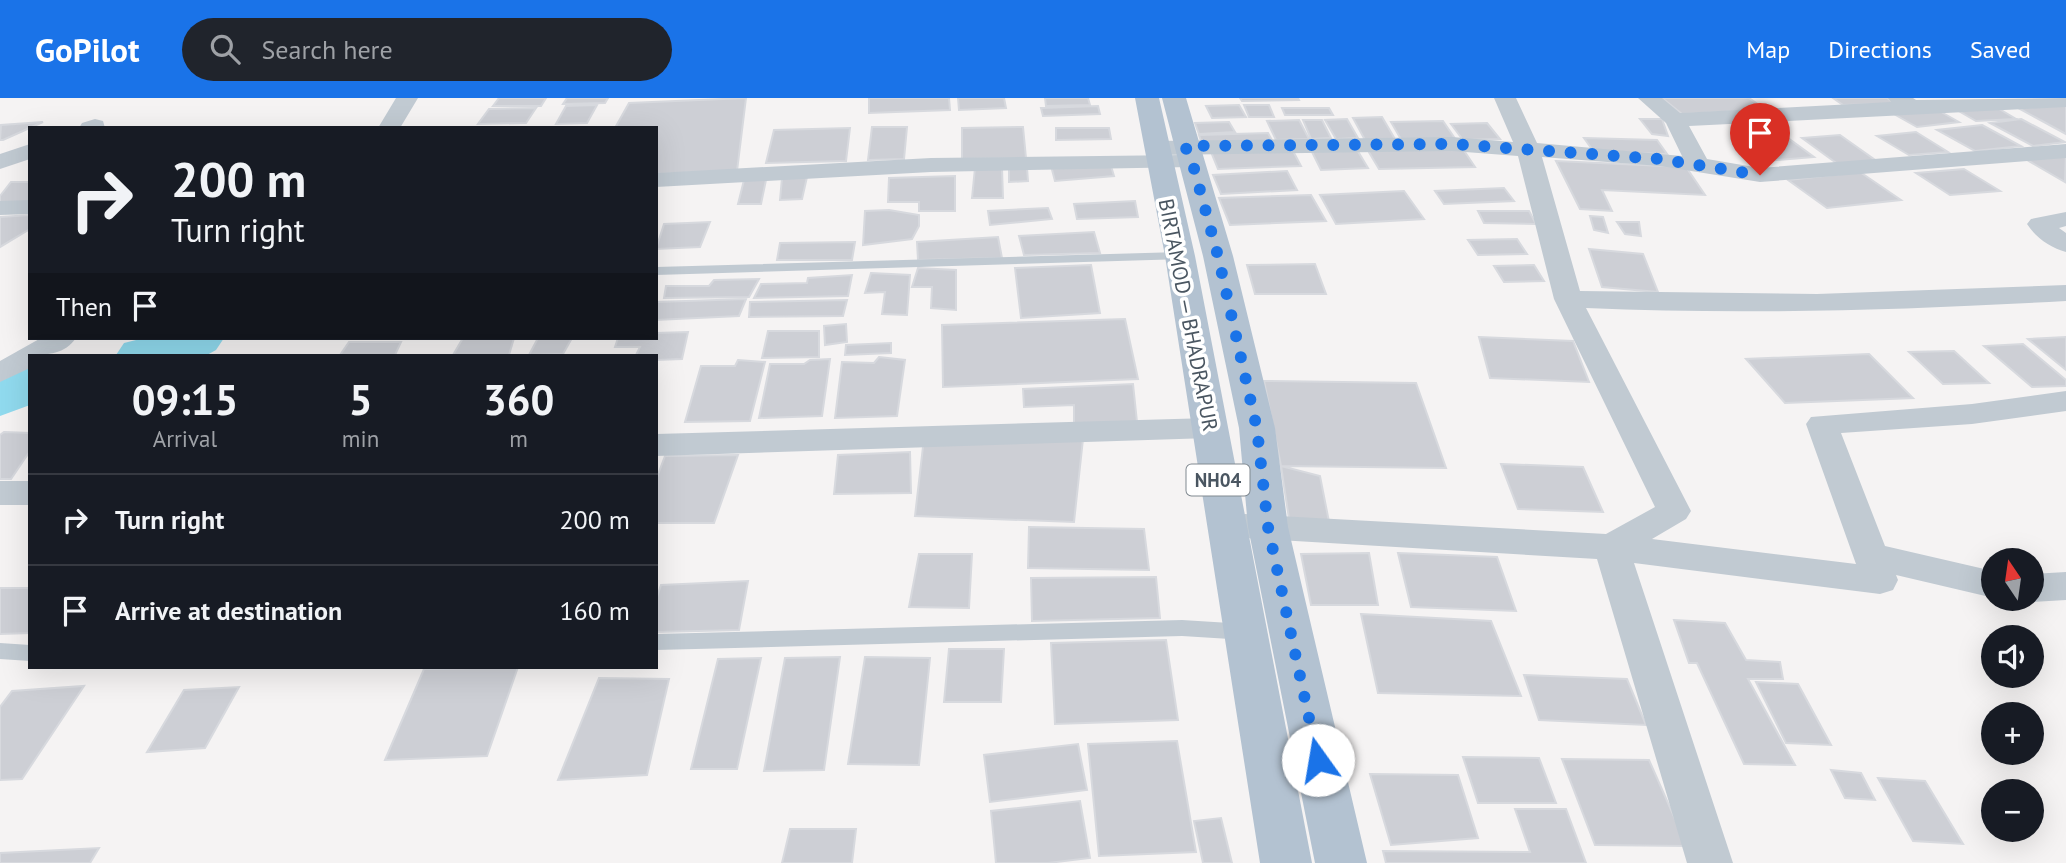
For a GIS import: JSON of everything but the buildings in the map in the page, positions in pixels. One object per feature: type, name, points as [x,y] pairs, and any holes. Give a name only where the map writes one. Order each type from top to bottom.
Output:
[{"type":"main road","name":"BIRTAMOD — BHADRAPUR","points":[[1147,98],[1218,256],[1257,429],[1268,527],[1341,863]]},
{"type":"main road","name":"BIRTAMOD — BHADRAPUR","points":[[1174,98],[1173,154],[1180,256],[1225,526],[1286,863]]},
{"type":"street","points":[[390,126],[407,98]]},
{"type":"street","points":[[1505,98],[1528,149],[1568,299],[1674,511],[1611,547]]},
{"type":"street","points":[[1650,98],[1675,120],[1698,165]]},
{"type":"street","points":[[1675,120],[1905,102],[2066,101]]},
{"type":"street","points":[[658,180],[1173,154],[1452,144],[1660,159],[1760,175],[2066,151]]},
{"type":"street","points":[[0,163],[28,152]]},
{"type":"street","points":[[0,208],[28,207]]},
{"type":"street","points":[[2066,219],[2040,224],[2043,229],[2066,244]]},
{"type":"street","points":[[1568,299],[1645,303],[1879,303],[2066,293]]},
{"type":"street","points":[[34,354],[59,340]]},
{"type":"street","points":[[0,373],[28,358]]},
{"type":"street","points":[[1225,526],[1611,547],[1880,580],[1822,424],[1972,414],[2066,401]]},
{"type":"street","points":[[658,444],[1210,428]]},
{"type":"street","points":[[0,493],[28,493]]},
{"type":"street","points":[[1611,547],[1710,863]]},
{"type":"street","points":[[1871,556],[1981,583]]},
{"type":"street","points":[[2044,587],[2066,586]]},
{"type":"lane","points":[[658,271],[1180,256]]},
{"type":"lane","points":[[658,642],[1182,628],[1246,632]]},
{"type":"lane","points":[[0,651],[28,653]]},
{"type":"waterway","points":[[148,354],[183,346],[194,340]]},
{"type":"waterway","points":[[0,398],[28,382]]},
{"type":"route","points":[[1318,760],[1268,527],[1257,429],[1218,256],[1192,161],[1185,146],[1452,144],[1660,159],[1760,175]]}]
